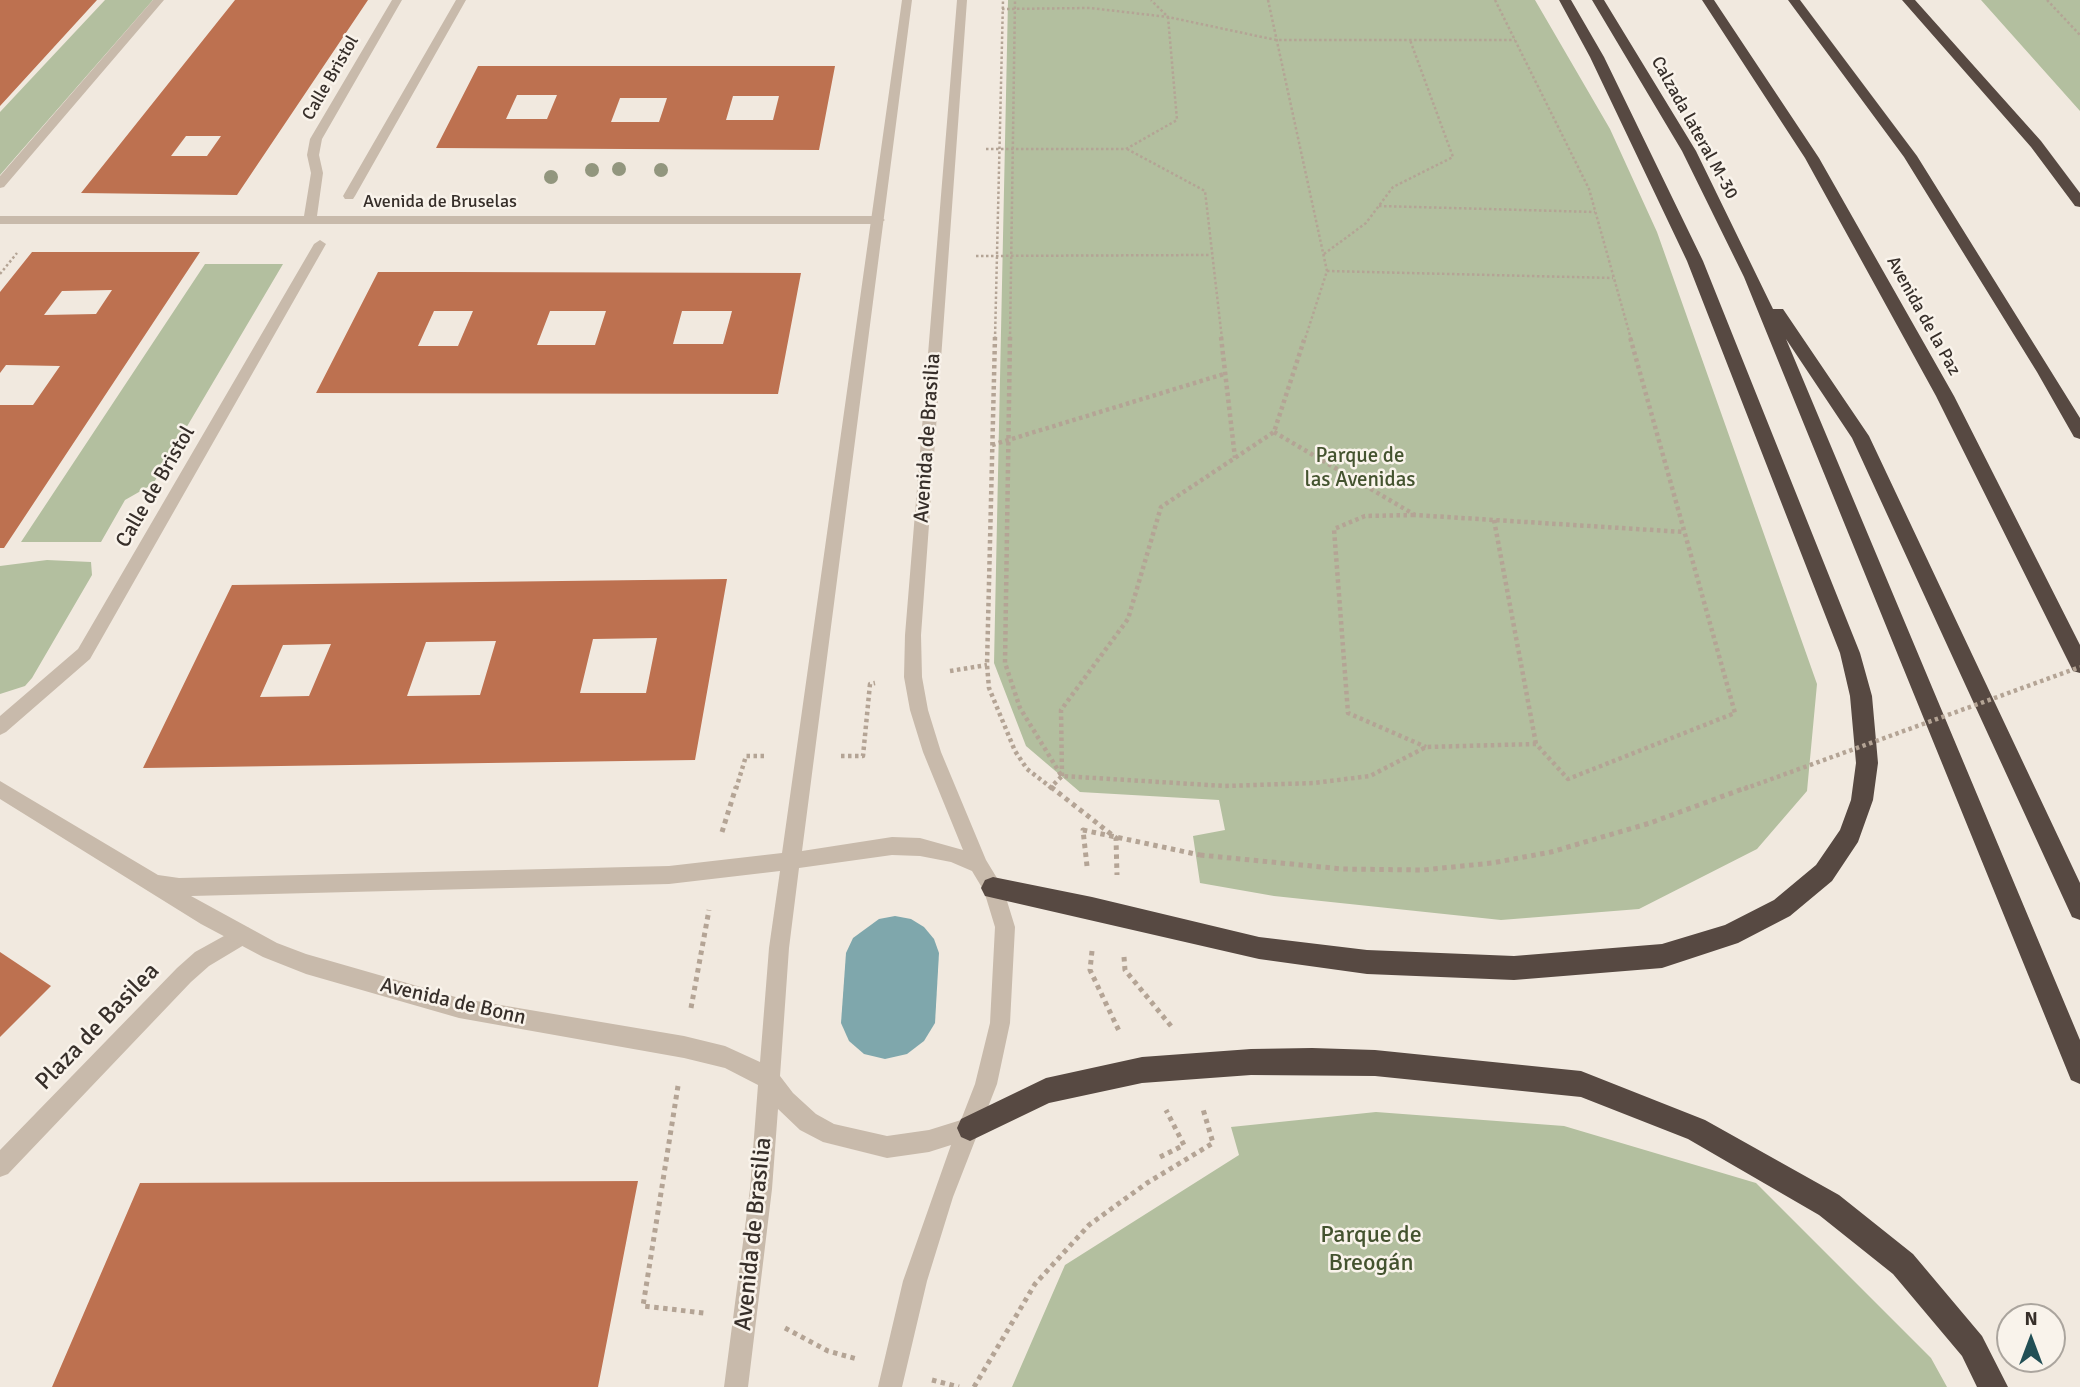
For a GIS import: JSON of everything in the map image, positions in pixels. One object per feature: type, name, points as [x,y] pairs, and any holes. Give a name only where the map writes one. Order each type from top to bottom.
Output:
[{"type":"highway","points":[[993,888],[1092,908],[1259,948],[1367,962],[1514,968],[1662,956],[1730,935],[1782,908],[1824,873],[1850,835],[1862,800],[1867,763],[1861,696],[1850,653],[1695,261],[1597,57],[1565,0]]},
{"type":"highway","name":"Calzada lateral M-30","points":[[1598,0],[1689,151],[1752,277]]},
{"type":"highway","name":"Avenida de la Paz","points":[[1708,0],[1812,158],[1919,348],[2080,666]]},
{"type":"highway","points":[[1794,0],[1910,156],[2046,372],[2080,433]]},
{"type":"highway","points":[[1908,0],[2036,144],[2080,203]]},
{"type":"highway","points":[[1752,277],[1860,436],[2080,909]]},
{"type":"highway","points":[[1752,277],[2080,1071]]},
{"type":"highway","points":[[970,1128],[1046,1091],[1142,1070],[1251,1062],[1350,1062],[1581,1084],[1696,1129],[1829,1205],[1903,1264],[1972,1346],[1993,1387]]},
{"type":"street","points":[[0,184],[159,0]]},
{"type":"street","name":"Calle Bristol","points":[[310,219],[317,173],[313,155],[316,139],[397,0]]},
{"type":"street","points":[[349,196],[461,0]]},
{"type":"street","points":[[793,860],[803,756],[879,220],[907,0]]},
{"type":"street","name":"Avenida de Brasilia","points":[[962,0],[913,635],[913,677],[919,710],[932,752],[979,865],[993,888],[1006,927],[1000,1023],[986,1084],[970,1128]]},
{"type":"street","name":"Avenida de Bruselas","points":[[0,220],[879,220]]},
{"type":"street","name":"Calle de Bristol","points":[[0,727],[84,654],[320,244]]},
{"type":"street","name":"Avenida de Bonn","points":[[0,789],[242,935],[306,964],[459,1008],[684,1047],[725,1057],[770,1080]]},
{"type":"street","name":"Avenida de Bonn","points":[[150,881],[179,887],[221,887],[669,875],[756,866],[892,846],[920,847],[979,865]]},
{"type":"street","name":"Avenida de Brasilia","points":[[736,1387],[761,1189],[778,960],[793,860]]},
{"type":"street","name":"Plaza de Basilea","points":[[0,1166],[184,975],[202,959],[242,935]]},
{"type":"street","points":[[770,1080],[785,1101],[808,1122],[831,1134],[887,1147],[929,1141],[970,1128]]},
{"type":"street","points":[[890,1387],[915,1282],[942,1197],[970,1128]]},
{"type":"path","points":[[1003,0],[987,665],[989,688],[1015,751],[1027,769],[1049,789],[1116,838]]},
{"type":"path","points":[[1015,0],[1005,663],[1020,708],[1062,776]]},
{"type":"path","points":[[1126,149],[1177,120],[1168,17],[1150,0]]},
{"type":"path","points":[[1049,789],[1062,776],[1061,710],[1128,619],[1161,507],[1274,432],[1327,271],[1268,0]]},
{"type":"path","points":[[1494,520],[1536,744],[1568,779],[1735,713],[1589,189],[1496,0]]},
{"type":"path","points":[[2047,0],[2080,35]]},
{"type":"path","points":[[1002,9],[1090,8],[1168,17],[1276,40],[1515,40]]},
{"type":"path","points":[[1324,254],[1366,223],[1393,187],[1452,157],[1410,40]]},
{"type":"path","points":[[950,149],[1126,149],[1205,191],[1210,255],[1235,458]]},
{"type":"path","points":[[1379,206],[1595,212]]},
{"type":"path","points":[[942,256],[1210,255]]},
{"type":"path","points":[[1327,271],[1614,278]]},
{"type":"path","points":[[992,445],[1224,373]]},
{"type":"path","points":[[1274,432],[1415,515]]},
{"type":"path","points":[[1536,744],[1426,747],[1348,713],[1334,529],[1365,516],[1415,515],[1684,532]]},
{"type":"path","points":[[1160,1157],[1184,1145],[1118,1030],[1090,970],[1092,908],[1083,830],[1200,855],[1342,869],[1423,870],[1492,863],[1551,852],[1650,823],[2080,666]]},
{"type":"path","points":[[1062,776],[1225,786],[1314,783],[1370,776],[1426,747]]},
{"type":"path","points":[[974,1387],[1035,1284],[1089,1225],[1147,1183],[1213,1143],[1190,1068],[1171,1025],[1125,970],[1119,915],[1116,838]]},
{"type":"green space","points":[[105,0],[153,0],[0,175],[0,112]]},
{"type":"green space","name":"Parque de las Avenidas","points":[[1008,0],[1535,0],[1610,129],[1657,232],[1817,684],[1807,791],[1757,849],[1639,909],[1501,920],[1274,896],[1200,883],[1193,836],[1225,830],[1219,800],[1080,792],[1026,746],[994,663]]},
{"type":"green space","points":[[1981,0],[2080,0],[2080,111]]},
{"type":"green space","points":[[205,264],[283,264],[153,484],[125,500],[101,542],[21,542]]},
{"type":"green space","points":[[47,560],[91,562],[92,575],[32,678],[25,686],[0,694],[0,566]]},
{"type":"green space","name":"Parque de Breogán","points":[[1376,1112],[1564,1126],[1756,1183],[1931,1358],[1947,1387],[1012,1387],[1065,1265],[1239,1155],[1231,1127]]},
{"type":"water","points":[[895,916],[911,919],[924,927],[934,939],[939,953],[935,1023],[924,1041],[907,1054],[885,1059],[864,1054],[849,1041],[841,1023],[846,953],[853,938],[879,919]]},
{"type":"building","points":[[0,0],[97,0],[0,106]]},
{"type":"building","points":[[235,0],[368,0],[237,195],[81,193]],"holes":[[[186,136],[221,136],[207,156],[171,156]]]},
{"type":"building","points":[[478,66],[835,66],[819,150],[436,148]],"holes":[[[517,95],[557,95],[547,119],[506,119]],[[733,96],[779,96],[773,120],[726,120]],[[620,98],[667,98],[659,122],[611,122]]]},
{"type":"building","points":[[32,252],[200,252],[4,548],[0,548],[0,405],[33,405],[60,366],[6,365],[0,373],[0,292]],"holes":[[[112,290],[96,314],[44,315],[62,291]]]},
{"type":"building","points":[[378,272],[801,273],[778,394],[316,393]],"holes":[[[434,311],[473,311],[458,346],[418,346]],[[550,311],[606,311],[595,345],[537,345]],[[682,311],[732,311],[723,344],[673,344]]]},
{"type":"building","points":[[727,579],[695,760],[143,768],[232,585]],"holes":[[[657,638],[646,693],[580,693],[593,639]],[[496,641],[480,695],[407,696],[426,642]],[[331,644],[309,696],[260,697],[283,645]]]},
{"type":"building","points":[[0,952],[51,986],[0,1037]]},
{"type":"building","points":[[638,1181],[598,1387],[52,1387],[140,1183]]}]
